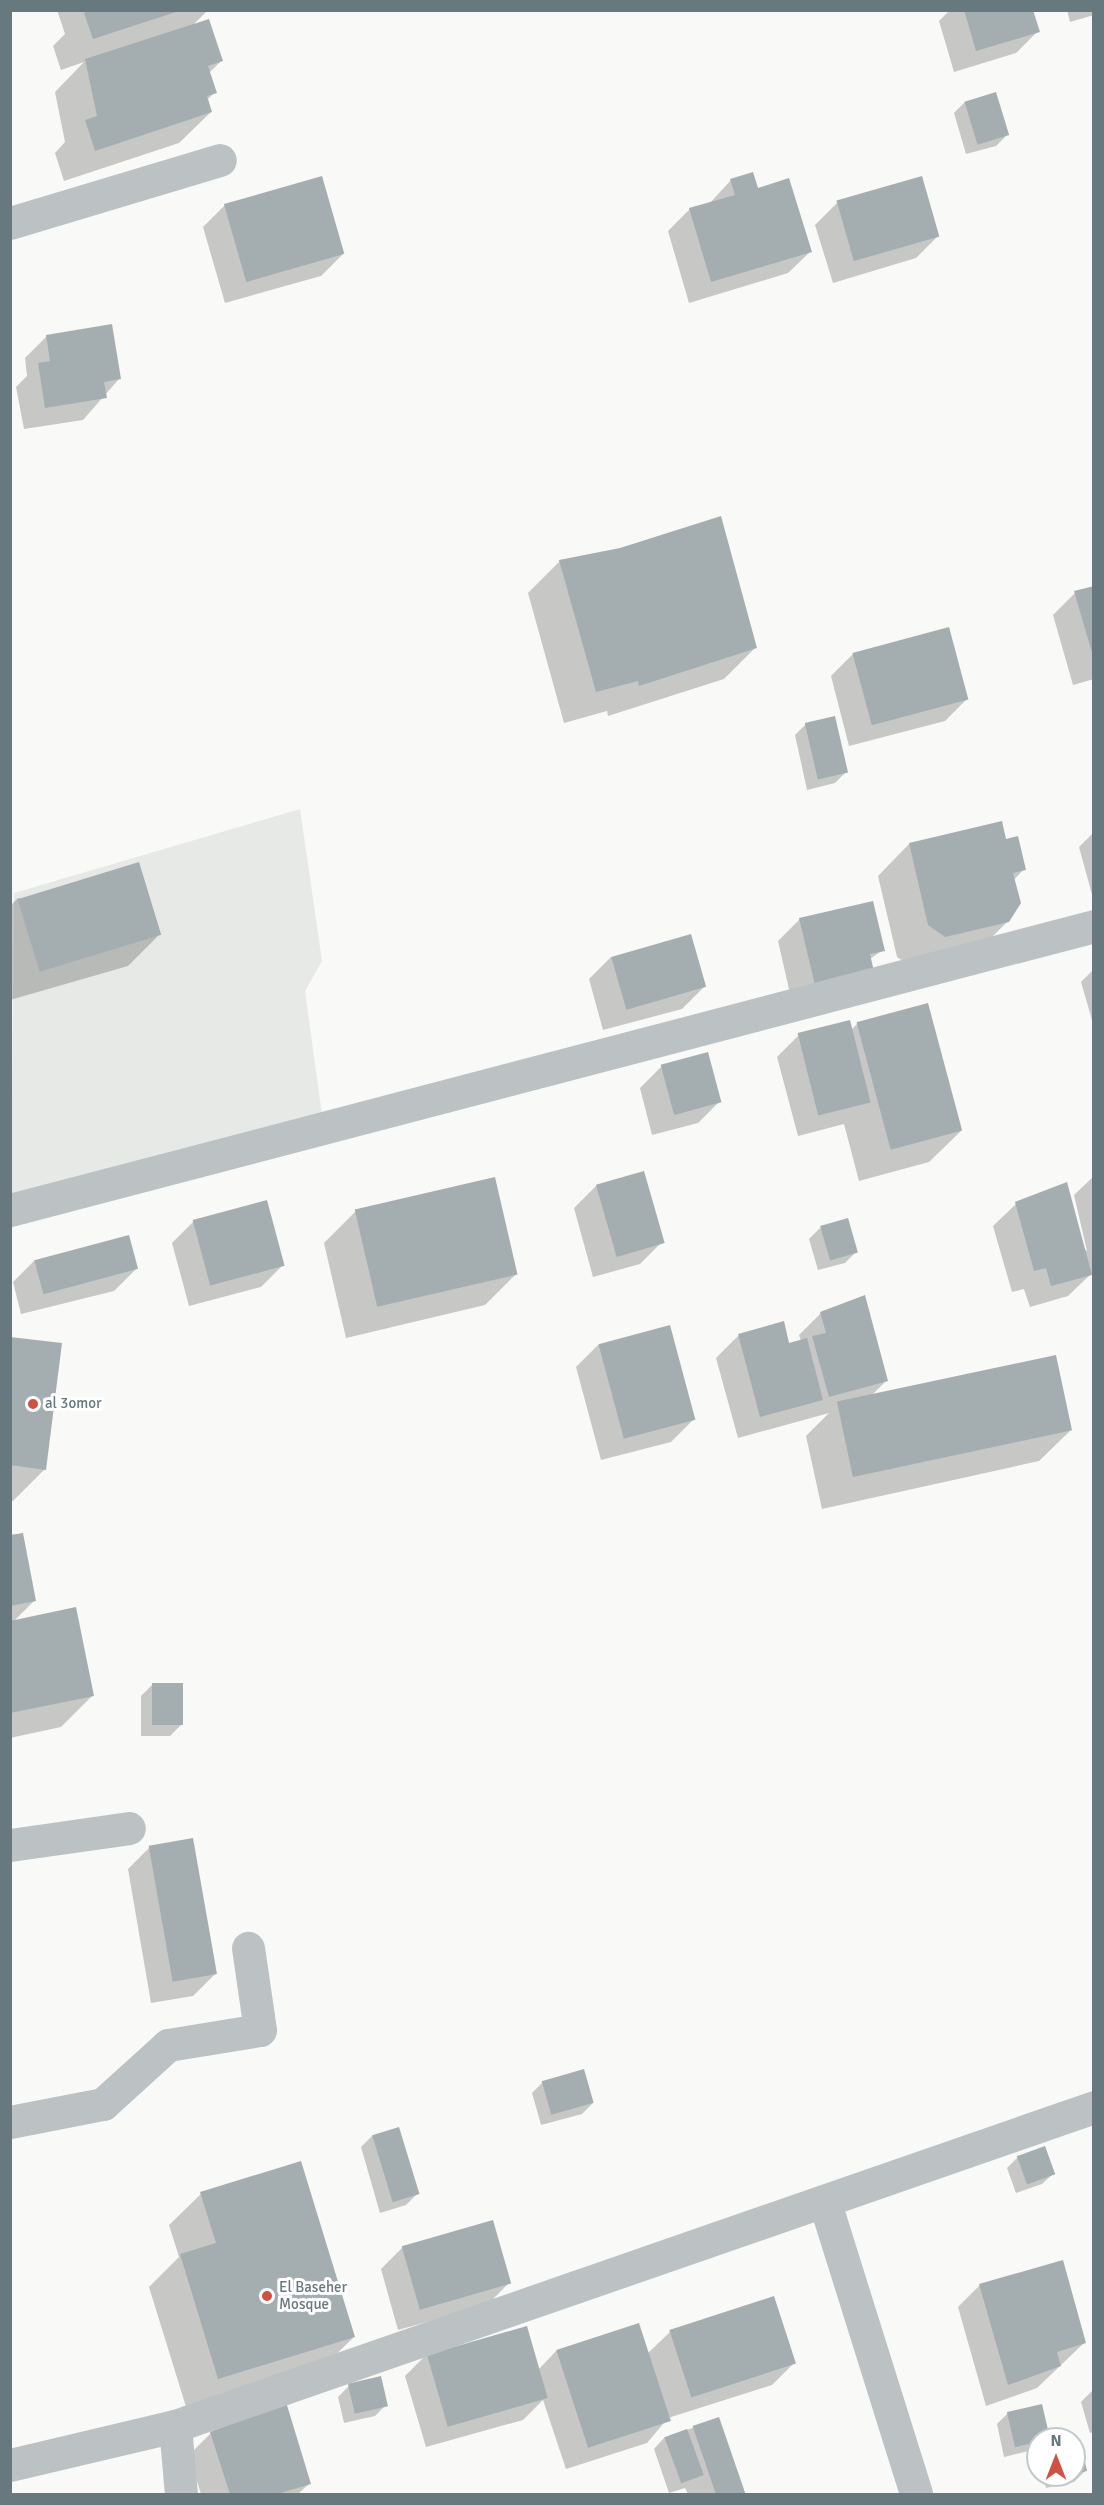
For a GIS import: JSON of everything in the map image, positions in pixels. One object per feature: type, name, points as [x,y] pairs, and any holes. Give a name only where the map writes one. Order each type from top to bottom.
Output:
[{"type":"lane","points":[[10,223],[220,160]]},
{"type":"lane","points":[[10,1210],[1094,926]]},
{"type":"lane","points":[[10,1845],[129,1828]]},
{"type":"lane","points":[[10,2122],[103,2104],[168,2045],[260,2030],[248,1948]]},
{"type":"lane","points":[[10,2466],[175,2426],[825,2203],[1094,2107]]},
{"type":"lane","points":[[825,2203],[916,2494]]},
{"type":"lane","points":[[175,2426],[182,2494]]},
{"type":"shaded area","points":[[300,809],[322,961],[305,991],[322,1115],[11,1197],[14,893]]},
{"type":"building","points":[[92,10],[179,11],[93,39],[84,13]]},
{"type":"building","points":[[964,10],[1033,10],[1040,32],[976,51]]},
{"type":"building","points":[[209,19],[223,61],[208,66],[217,93],[207,96],[212,112],[95,151],[85,120],[97,116],[85,59]]},
{"type":"building","points":[[996,92],[1009,135],[978,145],[964,102]]},
{"type":"building","points":[[753,172],[758,188],[789,178],[812,252],[711,282],[689,208],[735,195],[730,179]]},
{"type":"building","points":[[322,176],[344,254],[246,282],[224,204]]},
{"type":"building","points":[[922,176],[939,237],[854,261],[836,201]]},
{"type":"building","points":[[112,324],[121,379],[104,382],[107,398],[45,408],[38,363],[50,361],[46,335]]},
{"type":"building","points":[[721,516],[757,648],[639,686],[638,681],[596,692],[559,560],[620,548]]},
{"type":"building","points":[[1094,586],[1094,655],[1093,656],[1074,591]]},
{"type":"building","points":[[949,627],[968,699],[872,725],[852,653]]},
{"type":"building","points":[[835,716],[848,773],[818,779],[805,723]]},
{"type":"building","points":[[1002,821],[1006,839],[1018,836],[1026,870],[1013,873],[1021,903],[1009,922],[945,937],[928,925],[909,843]]},
{"type":"building","points":[[139,862],[161,935],[40,972],[18,899]]},
{"type":"building","points":[[873,901],[885,951],[870,954],[875,976],[816,989],[799,918]]},
{"type":"building","points":[[691,934],[706,987],[626,1010],[611,957]]},
{"type":"building","points":[[928,1003],[962,1131],[891,1150],[857,1022]]},
{"type":"building","points":[[850,1020],[871,1102],[818,1116],[798,1033]]},
{"type":"building","points":[[708,1052],[721,1102],[674,1115],[661,1065]]},
{"type":"building","points":[[644,1171],[665,1243],[617,1257],[596,1185]]},
{"type":"building","points":[[495,1177],[517,1274],[377,1307],[355,1209]]},
{"type":"building","points":[[1067,1182],[1092,1275],[1051,1286],[1046,1268],[1034,1271],[1015,1202]]},
{"type":"building","points":[[267,1200],[285,1266],[210,1286],[193,1220]]},
{"type":"building","points":[[848,1218],[858,1253],[830,1261],[820,1226]]},
{"type":"building","points":[[129,1235],[138,1269],[43,1294],[34,1260]]},
{"type":"building","points":[[865,1295],[888,1381],[829,1397],[812,1336],[826,1333],[820,1312]]},
{"type":"building","points":[[784,1321],[789,1343],[807,1338],[823,1400],[760,1417],[738,1334]]},
{"type":"building","points":[[670,1325],[695,1420],[624,1439],[599,1344]]},
{"type":"building","name":"al 3omor","points":[[10,1337],[62,1343],[46,1470],[10,1465]]},
{"type":"building","points":[[1056,1355],[1072,1430],[853,1477],[837,1402]]},
{"type":"building","points":[[23,1533],[36,1601],[10,1606],[10,1535]]},
{"type":"building","points":[[76,1607],[94,1696],[10,1713],[10,1621]]},
{"type":"building","points":[[152,1683],[183,1683],[183,1725],[152,1725]]},
{"type":"building","points":[[193,1838],[217,1974],[173,1982],[149,1846]]},
{"type":"building","points":[[584,2069],[594,2103],[551,2115],[542,2081]]},
{"type":"building","points":[[399,2127],[419,2194],[393,2202],[372,2135]]},
{"type":"building","points":[[1045,2146],[1055,2174],[1027,2184],[1017,2156]]},
{"type":"building","name":"El Baseher Mosque","points":[[301,2161],[355,2337],[218,2379],[180,2254],[216,2243],[200,2192]]},
{"type":"building","points":[[493,2220],[511,2283],[420,2310],[402,2246]]},
{"type":"building","points":[[1063,2260],[1086,2343],[1057,2352],[1061,2366],[1008,2385],[979,2284]]},
{"type":"building","points":[[774,2296],[796,2364],[691,2398],[669,2330]]},
{"type":"building","points":[[639,2323],[671,2421],[588,2448],[556,2350]]},
{"type":"building","points":[[527,2326],[548,2398],[448,2427],[427,2355]]},
{"type":"building","points":[[381,2376],[388,2406],[355,2414],[348,2384]]},
{"type":"building","points":[[286,2402],[311,2484],[277,2494],[230,2494],[210,2432]]},
{"type":"building","points":[[1042,2404],[1047,2427],[1026,2427],[1026,2445],[1015,2447],[1007,2412]]},
{"type":"building","points":[[719,2417],[746,2494],[716,2494],[693,2426]]},
{"type":"building","points":[[687,2429],[704,2475],[681,2483],[664,2437]]},
{"type":"place","name":"al 3omor","points":[[33,1404]]},
{"type":"place","name":"El Baseher Mosque","points":[[267,2296]]}]
